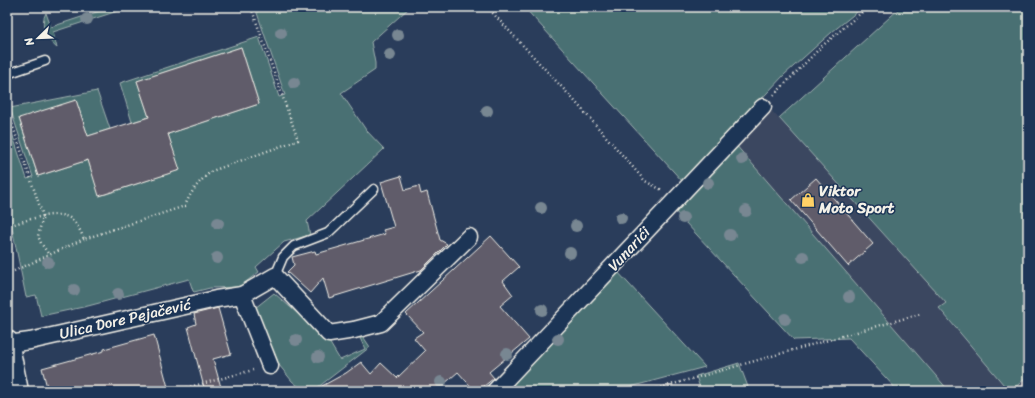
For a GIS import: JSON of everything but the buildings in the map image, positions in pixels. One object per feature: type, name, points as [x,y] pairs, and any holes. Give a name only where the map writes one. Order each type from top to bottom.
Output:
[{"type":"street","name":"Vunarići","points":[[495,391],[762,107]]},
{"type":"street","points":[[275,276],[329,334],[354,330],[381,323],[469,237]]},
{"type":"street","name":"Ulica Dore Pejačević","points":[[7,343],[38,339],[216,299],[242,295],[275,276]]},
{"type":"street","points":[[242,295],[270,366]]},
{"type":"street","points":[[7,343],[16,391]]},
{"type":"lane","points":[[7,74],[45,61]]},
{"type":"lane","points":[[275,276],[283,257],[294,246],[328,233],[374,189]]},
{"type":"path","points":[[14,270],[84,240],[185,206],[194,187],[212,171],[298,140],[251,7]]},
{"type":"path","points":[[488,7],[571,97],[645,181],[658,188],[680,195]]},
{"type":"path","points":[[762,107],[821,47],[868,7]]},
{"type":"path","points":[[7,109],[43,216],[38,236],[49,255]]},
{"type":"path","points":[[7,226],[43,216],[52,215],[68,217],[80,230],[84,240]]},
{"type":"path","points":[[649,391],[920,314]]},
{"type":"path","points":[[175,391],[270,366]]},
{"type":"shaded area","points":[[771,110],[947,303],[939,309],[1009,391],[949,391],[735,144]]},
{"type":"shaded area","points":[[1028,376],[1028,391],[1011,391]]},
{"type":"green space","points":[[112,7],[130,7],[53,32],[57,48],[47,37],[43,22],[46,13],[51,27]]},
{"type":"green space","points":[[255,7],[410,7],[371,42],[375,70],[341,93],[366,130],[384,149],[307,221],[310,235],[284,242],[256,267],[259,272],[239,287],[210,288],[194,292],[189,279],[88,306],[41,316],[36,295],[26,297],[7,203],[7,118],[27,179],[33,177],[10,108],[97,91],[110,129],[88,136],[76,100],[19,119],[38,176],[88,160],[100,196],[179,170],[168,134],[259,104],[241,47],[137,81],[149,117],[132,122],[120,83],[259,37],[279,97],[285,95]]},
{"type":"green space","points":[[524,7],[863,7],[832,32],[784,75],[683,182]]},
{"type":"green space","points":[[901,7],[1028,7],[1028,376],[1011,391],[1009,391],[939,308],[946,303],[779,118]]},
{"type":"green space","points":[[735,144],[949,391],[898,391],[849,338],[794,340],[673,209]]},
{"type":"green space","points":[[617,271],[705,367],[615,391],[502,391]]},
{"type":"green space","points":[[274,293],[328,340],[340,360],[365,349],[360,338],[364,338],[370,347],[313,391],[304,391],[292,381],[279,365],[255,308]]},
{"type":"green space","points":[[739,363],[748,387],[735,391],[701,391],[696,376]]},
{"type":"place","name":"Viktor Moto Sport","points":[[808,200]]}]
